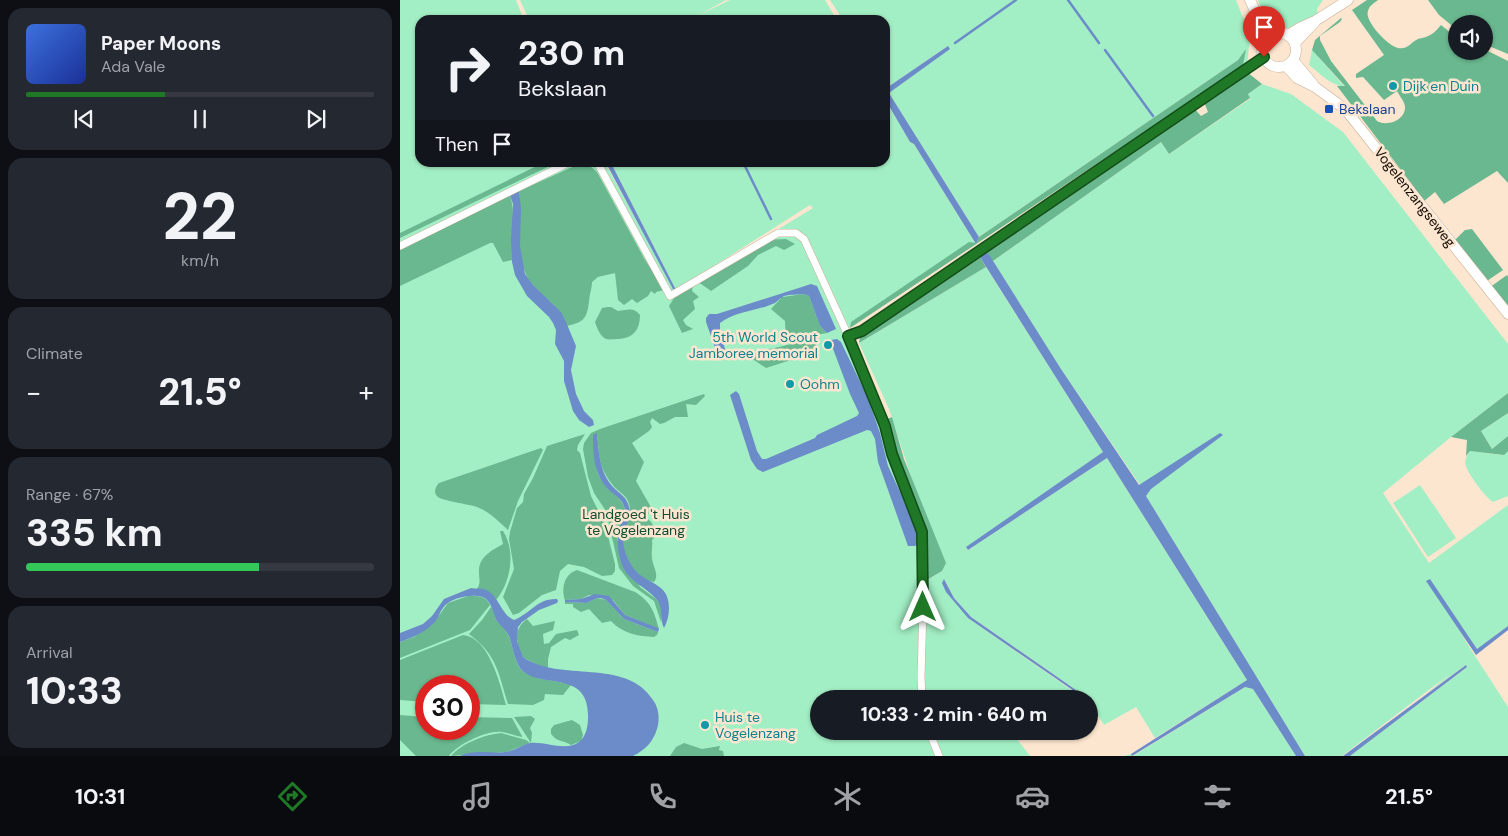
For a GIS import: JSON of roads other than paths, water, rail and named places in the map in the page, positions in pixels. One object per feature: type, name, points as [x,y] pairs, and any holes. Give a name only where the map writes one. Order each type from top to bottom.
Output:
[{"type":"main road","points":[[1250,0],[1255,11],[1256,22],[1270,37]]},
{"type":"main road","points":[[1291,39],[1310,28],[1315,21],[1348,0]]},
{"type":"main road","points":[[1280,32],[1291,39],[1296,53],[1289,63],[1278,67],[1271,65],[1264,57],[1262,46],[1270,37],[1280,32]]},
{"type":"main road","name":"Vogelenzangseweg","points":[[1289,63],[1297,78],[1315,87],[1345,109],[1508,314]]},
{"type":"street","points":[[848,336],[862,331],[1264,57]]},
{"type":"street","points":[[400,246],[560,167]]},
{"type":"street","points":[[600,167],[670,296],[778,233],[796,233],[804,239],[848,336],[885,426],[892,454],[922,532],[922,690]]},
{"type":"street","points":[[933,740],[939,756]]},
{"type":"water","points":[[948,46],[950,49],[890,92],[890,86]]},
{"type":"water","points":[[890,95],[979,237],[976,244],[914,144],[910,142],[890,108]]},
{"type":"water","points":[[608,167],[613,167],[676,290],[674,291]]},
{"type":"water","points":[[519,191],[521,208],[520,246],[525,274],[533,285],[561,312],[566,322],[576,346],[571,370],[576,394],[584,411],[593,420],[594,425],[589,427],[579,420],[573,411],[564,381],[564,361],[555,344],[556,330],[553,323],[527,296],[515,275],[512,262],[511,240],[513,204],[510,195]]},
{"type":"water","points":[[984,250],[990,256],[1061,369],[1139,485],[1220,433],[1223,435],[1151,489],[1146,496],[1305,756],[1296,756],[1253,689],[1245,687],[1132,756],[1131,754],[1247,680],[1107,458],[968,550],[966,547],[1103,452],[978,254]]},
{"type":"water","points":[[811,284],[817,286],[836,329],[827,333],[820,326],[809,296],[804,294],[787,295],[775,303],[733,316],[720,323],[720,332],[727,356],[721,359],[718,356],[706,322],[709,314],[717,314]]},
{"type":"water","points":[[837,339],[841,342],[867,396],[880,433],[888,466],[919,539],[919,543],[915,546],[908,546],[878,462],[875,439],[871,431],[867,430],[763,472],[757,469],[751,460],[730,395],[736,391],[739,394],[757,451],[762,459],[815,438],[817,435],[857,416],[859,413],[832,346],[831,340]]},
{"type":"water","points":[[597,433],[600,462],[605,475],[613,487],[625,498],[629,507],[629,517],[623,536],[627,557],[635,570],[662,589],[669,603],[668,619],[664,628],[659,603],[653,595],[632,579],[621,562],[618,539],[625,509],[621,501],[603,483],[597,471],[593,435]]},
{"type":"water","points":[[944,579],[954,598],[971,617],[1076,690],[1073,690],[968,618],[946,592],[942,583]]},
{"type":"water","points":[[1430,579],[1477,649],[1508,626],[1508,630],[1476,655],[1426,581]]},
{"type":"water","points":[[471,588],[484,589],[489,592],[509,617],[514,620],[540,603],[550,599],[557,599],[557,603],[539,610],[518,627],[517,641],[523,657],[538,665],[555,669],[609,674],[626,679],[641,687],[657,706],[658,714],[657,729],[648,745],[633,756],[460,756],[471,753],[508,751],[530,743],[562,746],[574,745],[583,737],[588,721],[586,702],[581,692],[561,682],[528,675],[520,668],[508,634],[497,621],[485,598],[463,597],[449,602],[443,608],[436,621],[429,627],[417,635],[400,642],[400,633],[423,624],[432,616],[444,599]]},
{"type":"water","points":[[595,594],[609,596],[625,615],[658,628],[658,632],[624,619],[606,600],[601,598],[587,603],[565,602],[565,600],[581,599]]},
{"type":"water","points":[[1466,665],[1467,667],[1350,756],[1343,756]]},
{"type":"waterway","points":[[955,43],[1016,0]]},
{"type":"waterway","points":[[1068,0],[1099,43]]},
{"type":"waterway","points":[[1105,50],[1153,116]]},
{"type":"waterway","points":[[745,167],[771,219]]},
{"type":"place","name":"Dijk en Duin","points":[[1393,86]]},
{"type":"place","name":"Bekslaan","points":[[1329,109]]},
{"type":"place","name":"5th World Scout Jamboree memorial","points":[[828,345]]},
{"type":"place","name":"Oohm","points":[[790,384]]},
{"type":"place","name":"Huis te Vogelenzang","points":[[705,725]]},
{"type":"park label","name":"Landgoed 't Huis te Vogelenzang","points":[[636,522]]}]
